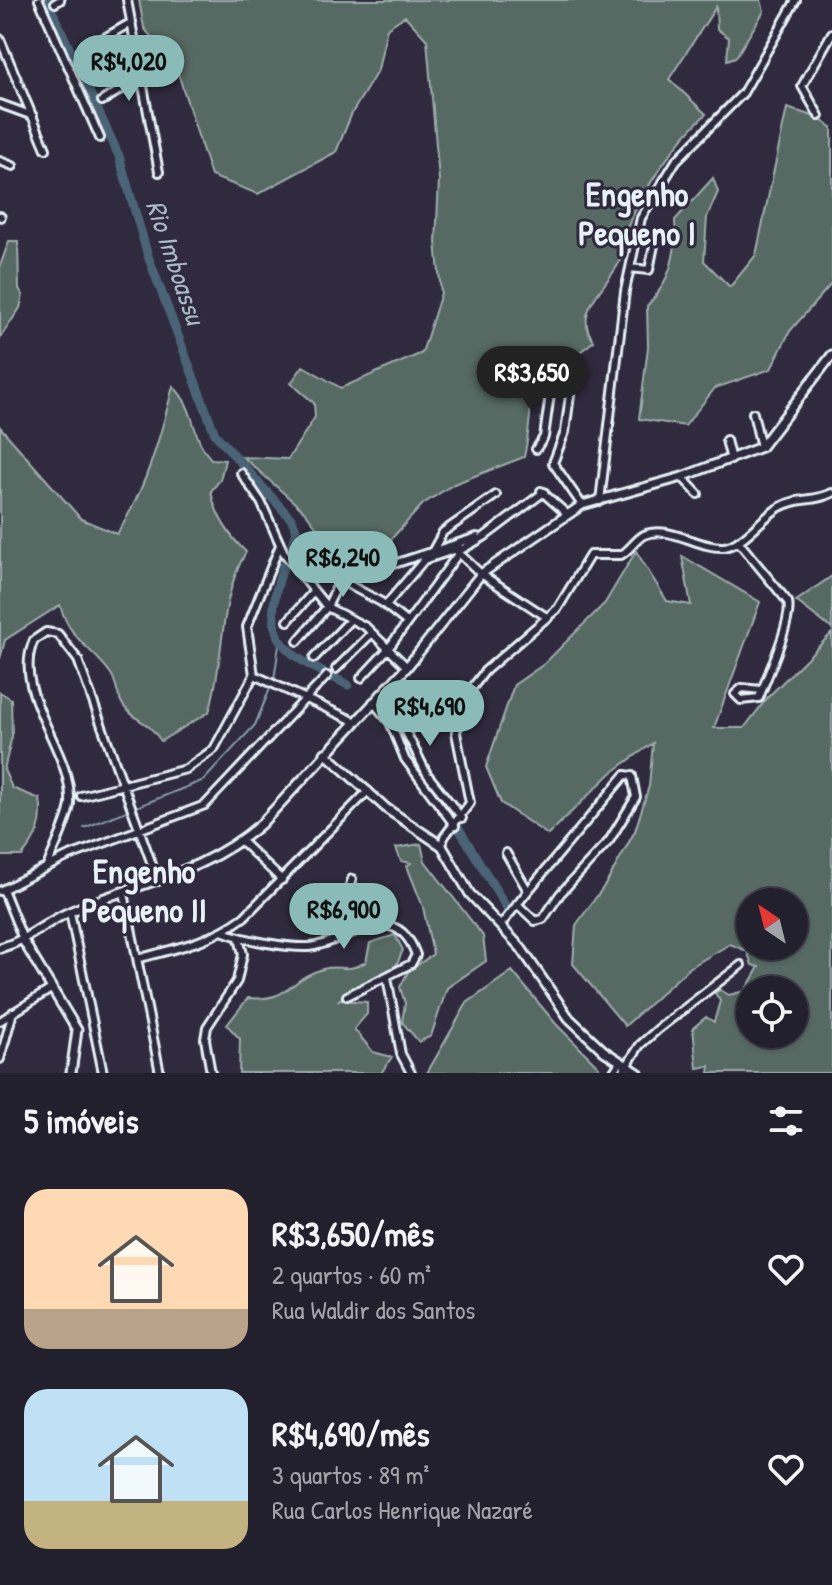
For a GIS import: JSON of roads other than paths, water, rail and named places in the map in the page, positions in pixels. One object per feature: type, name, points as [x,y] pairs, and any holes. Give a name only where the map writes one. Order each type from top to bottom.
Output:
[{"type":"street","points":[[39,0],[100,138]]},
{"type":"street","points":[[127,0],[159,172]]},
{"type":"street","points":[[600,501],[604,447],[630,268],[641,218],[649,201],[692,141],[743,93],[796,0]]},
{"type":"street","points":[[80,52],[132,22]]},
{"type":"street","points":[[819,116],[802,86],[832,33]]},
{"type":"street","points":[[0,39],[46,149]]},
{"type":"street","points":[[102,101],[140,78]]},
{"type":"street","points":[[0,104],[33,116]]},
{"type":"street","points":[[0,161],[13,166]]},
{"type":"street","points":[[630,268],[649,270],[654,245]]},
{"type":"street","points":[[0,948],[24,942],[70,912],[212,860],[241,841],[407,667],[481,574],[582,505],[682,477],[761,447],[832,355]]},
{"type":"street","points":[[574,366],[563,442],[554,458],[555,468],[582,505]]},
{"type":"street","points":[[536,449],[544,437],[551,387]]},
{"type":"street","points":[[753,413],[761,447]]},
{"type":"street","points":[[544,437],[563,442]]},
{"type":"street","points":[[726,440],[731,460]]},
{"type":"street","points":[[241,473],[261,502],[284,553],[327,607],[372,633],[407,667]]},
{"type":"street","points":[[682,477],[698,494]]},
{"type":"street","points":[[386,605],[424,560],[460,550],[484,537],[543,491],[567,514]]},
{"type":"street","points":[[442,846],[444,837],[462,818],[470,803],[456,733],[463,700],[485,671],[558,608],[585,561],[596,553],[621,555],[642,536],[655,533],[717,546],[738,541],[780,507],[802,499],[818,501],[832,493]]},
{"type":"street","points":[[432,552],[443,532],[496,495]]},
{"type":"street","points":[[738,541],[788,602],[790,611],[761,690],[757,700],[741,700],[735,694],[742,688],[761,690]]},
{"type":"street","points":[[316,544],[340,580],[386,605],[405,621]]},
{"type":"street","points":[[81,796],[176,773],[202,760],[223,735],[254,675],[247,627],[280,545]]},
{"type":"street","points":[[397,563],[432,552],[460,550]]},
{"type":"street","points":[[460,550],[481,574],[548,618]]},
{"type":"street","points":[[361,678],[388,649],[405,621],[460,550]]},
{"type":"street","points":[[298,641],[327,607],[340,580]]},
{"type":"street","points":[[288,621],[314,591]]},
{"type":"street","points":[[314,658],[351,619]]},
{"type":"street","points":[[47,867],[70,808],[70,795],[26,664],[34,640],[46,632],[58,634],[71,650],[125,785],[158,881]]},
{"type":"street","points":[[336,669],[372,633]]},
{"type":"street","points":[[254,675],[354,721]]},
{"type":"street","points":[[71,1073],[77,1030],[24,942],[2,890],[47,867],[205,805],[327,676]]},
{"type":"street","points":[[381,694],[402,724],[427,774],[462,818]]},
{"type":"street","points":[[373,702],[390,722],[412,770],[455,826]]},
{"type":"street","points":[[325,753],[387,809],[442,846],[470,894],[521,948],[569,1018],[583,1034],[623,1067],[638,1073]]},
{"type":"street","points":[[500,926],[517,904],[625,775],[629,774],[634,780],[636,797],[609,841],[560,894],[549,913],[535,921],[517,904]]},
{"type":"street","points":[[140,958],[200,943],[224,932],[282,880],[368,791]]},
{"type":"street","points":[[241,841],[282,880]]},
{"type":"street","points":[[506,853],[528,891]]},
{"type":"street","points":[[346,932],[346,898],[352,879]]},
{"type":"street","points":[[124,893],[140,958],[160,1073]]},
{"type":"street","points":[[70,912],[103,1073]]},
{"type":"street","points":[[224,932],[239,938],[313,947],[346,932],[382,926],[394,929],[409,941],[414,961],[347,996]]},
{"type":"street","points":[[211,1073],[205,1039],[207,1027],[237,981],[243,954],[239,938]]},
{"type":"street","points":[[613,1073],[623,1067],[640,1045],[658,1029],[741,965]]},
{"type":"street","points":[[387,977],[401,1054],[411,1073]]},
{"type":"street","points":[[0,1021],[51,989]]},
{"type":"street","points":[[0,1059],[13,1012]]},
{"type":"waterway","name":"Rio Imboassu","points":[[47,0],[119,156],[148,256],[215,434],[292,520],[297,532],[286,558],[274,604],[277,633],[284,645],[298,657],[348,685]]},
{"type":"waterway","points":[[274,680],[280,638]]},
{"type":"waterway","points":[[84,828],[204,780],[255,725],[271,686]]},
{"type":"waterway","points":[[381,702],[413,768]]},
{"type":"waterway","points":[[452,817],[508,910]]},
{"type":"waterway","points":[[617,1073],[621,1067]]},
{"type":"district","name":"Engenho Pequeno I","points":[[637,214]]},
{"type":"district","name":"Engenho Pequeno II","points":[[144,890]]}]
